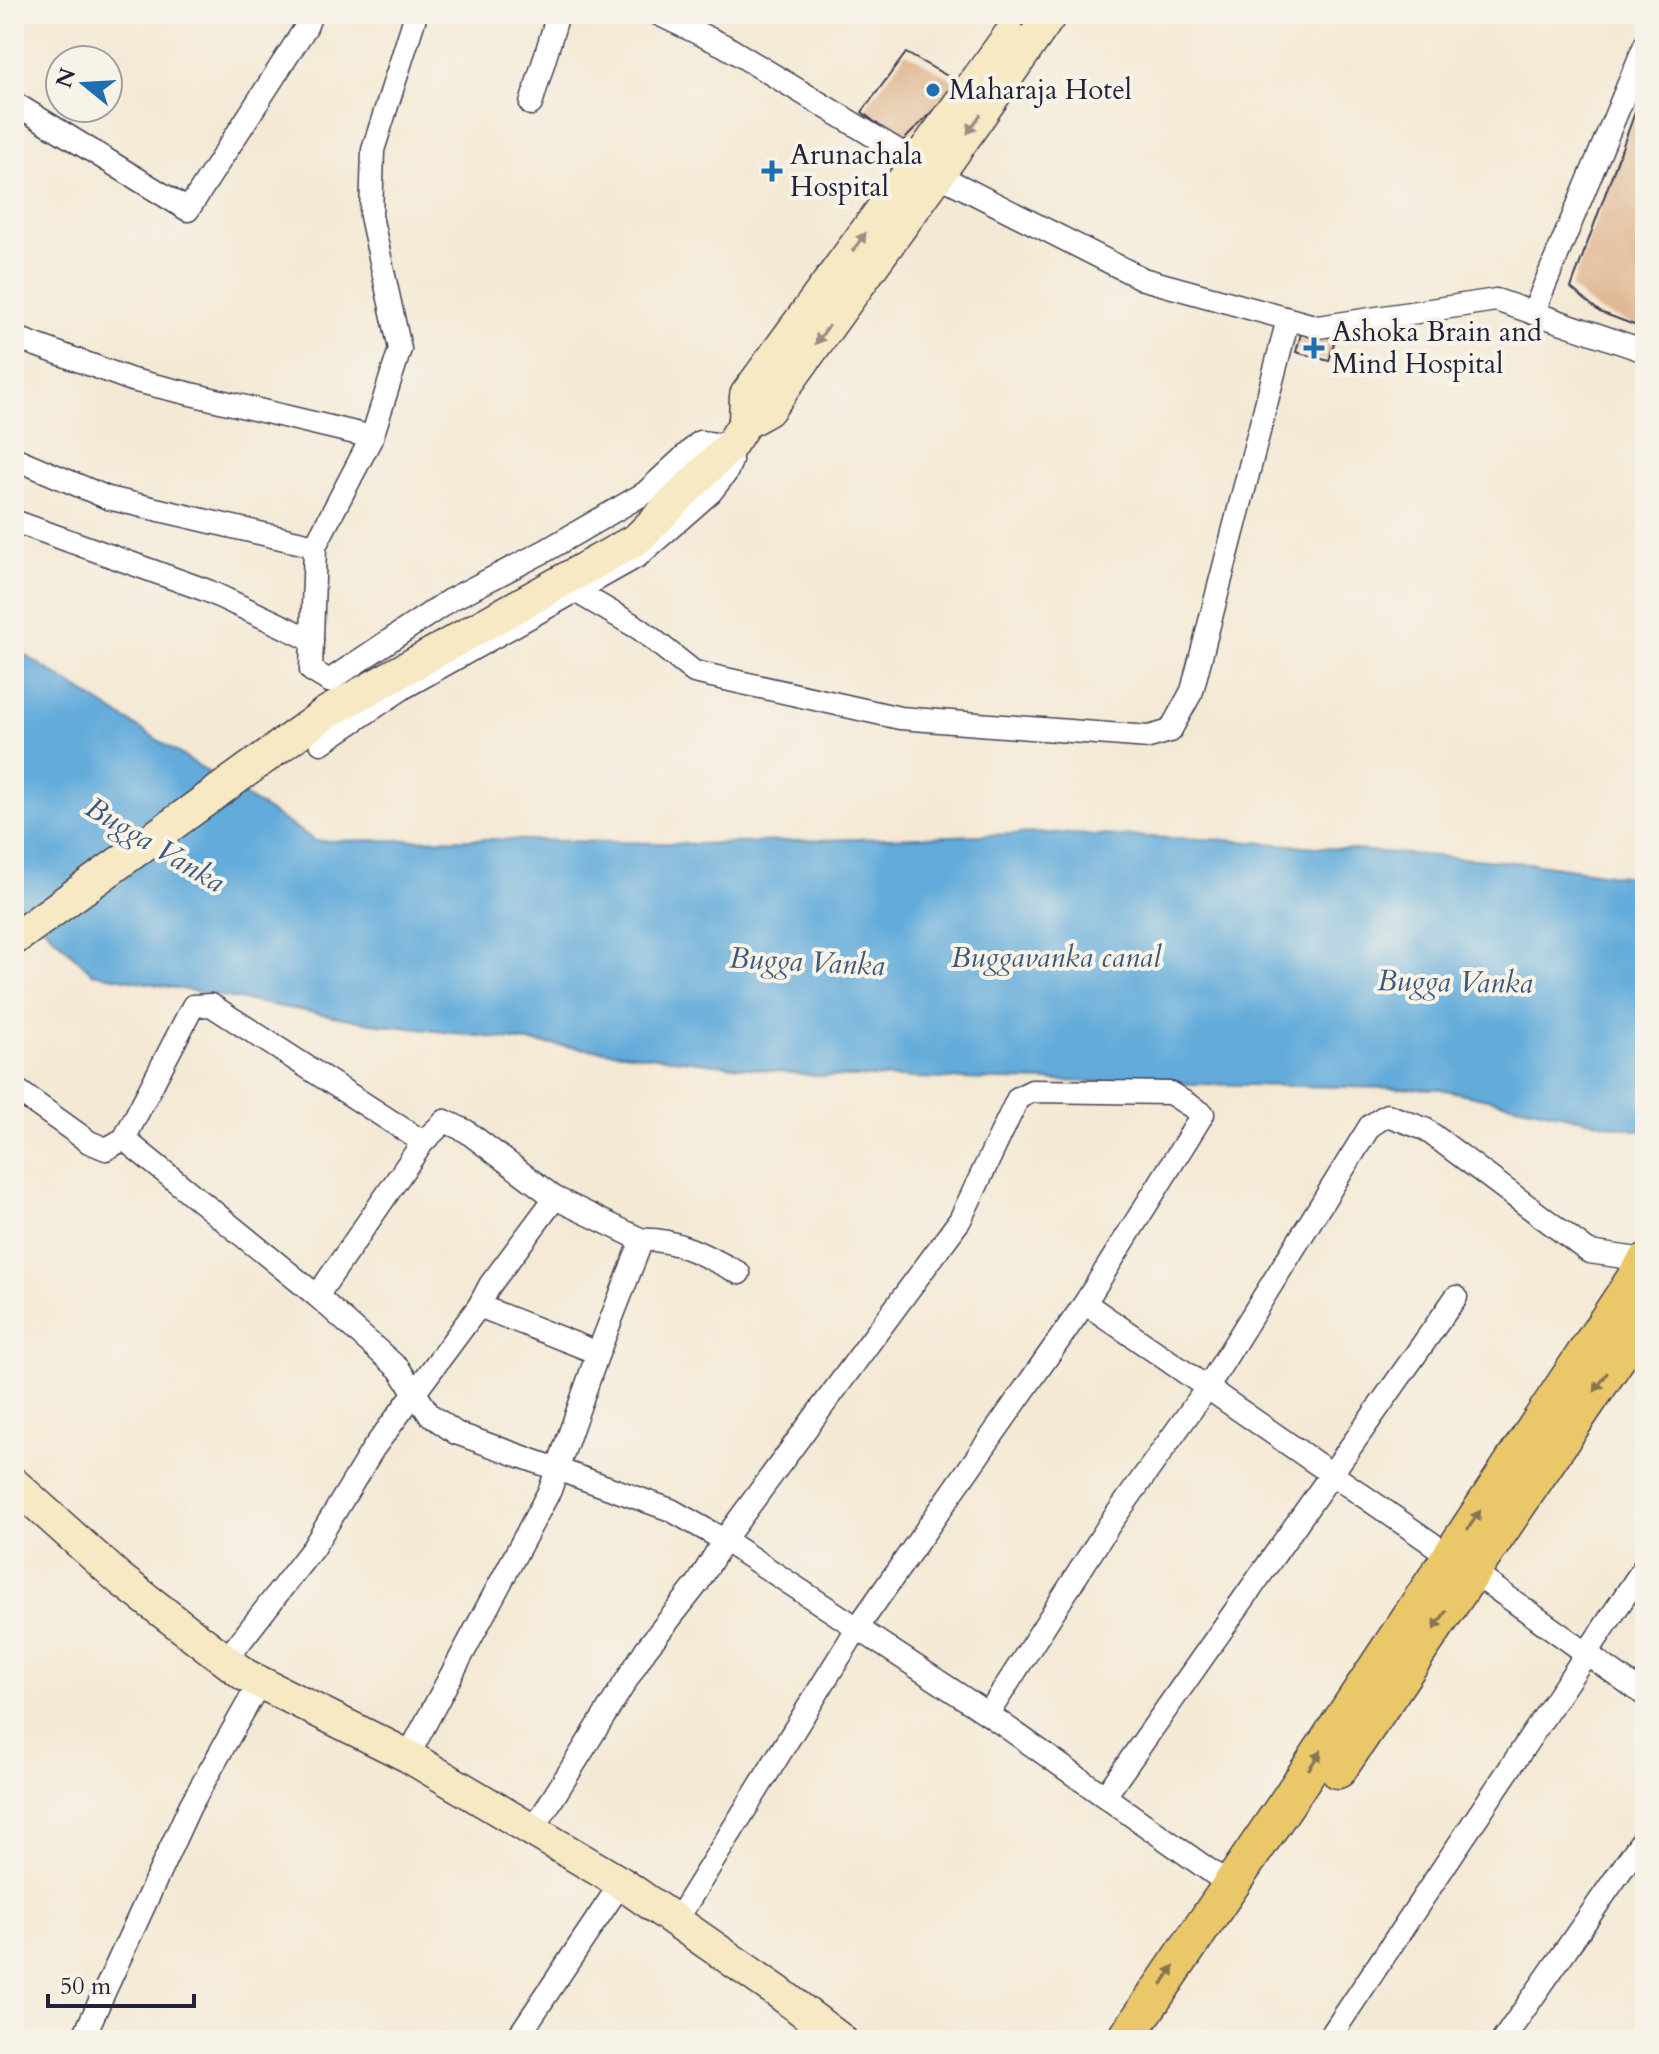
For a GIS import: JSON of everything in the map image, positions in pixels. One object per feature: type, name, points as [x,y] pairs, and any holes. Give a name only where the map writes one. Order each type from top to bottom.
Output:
[{"type":"main road","points":[[14,939],[324,728],[637,539],[738,435],[768,410],[928,169],[1024,14]]},
{"type":"main road","points":[[928,169],[1051,14]]},
{"type":"main road","points":[[1154,2040],[1461,1564],[1645,1261]]},
{"type":"main road","points":[[1125,2040],[1230,1885],[1461,1564],[1645,1317]]},
{"type":"main road","points":[[17,1493],[120,1579],[226,1660],[260,1682],[408,1756],[621,1883],[841,2040]]},
{"type":"street","points":[[14,103],[188,210],[306,27],[311,14]]},
{"type":"street","points":[[324,728],[403,688],[638,556],[711,492],[726,473],[738,435],[700,442],[645,493],[545,551],[450,600],[329,681],[311,670],[315,546],[372,437],[400,349],[371,216],[373,150],[416,14]]},
{"type":"street","points":[[531,104],[558,14]]},
{"type":"street","points":[[658,14],[725,46],[928,169],[1143,279],[1318,327],[1496,300],[1645,351]]},
{"type":"street","points":[[1533,313],[1645,45]]},
{"type":"street","points":[[577,592],[640,629],[694,672],[900,718],[1149,737],[1170,731],[1192,691],[1288,319]]},
{"type":"street","points":[[14,337],[132,380],[372,437]]},
{"type":"street","points":[[14,458],[108,498],[315,546]]},
{"type":"street","points":[[14,521],[208,591],[312,640]]},
{"type":"street","points":[[14,1088],[89,1142],[106,1149],[124,1139],[193,1006],[211,1005],[423,1142]]},
{"type":"street","points":[[533,1830],[646,1649],[698,1583],[724,1540],[960,1220],[1018,1098],[1032,1091],[1170,1093],[1203,1114],[1085,1303],[858,1627],[676,1921]]},
{"type":"street","points":[[988,1714],[1109,1525],[1207,1388],[1370,1126],[1387,1115],[1425,1129],[1589,1252],[1645,1261]]},
{"type":"street","points":[[317,1296],[423,1142],[445,1121],[466,1131],[555,1198],[642,1240],[656,1239],[704,1255],[739,1273]]},
{"type":"street","points":[[124,1139],[317,1296],[399,1369],[429,1414],[456,1433],[671,1510],[724,1540],[988,1714],[1230,1885]]},
{"type":"street","points":[[226,1660],[313,1548],[373,1449],[555,1198]]},
{"type":"street","points":[[408,1756],[550,1490],[642,1240]]},
{"type":"street","points":[[1105,1796],[1456,1297]]},
{"type":"street","points":[[1085,1303],[1645,1695]]},
{"type":"street","points":[[479,1306],[598,1353]]},
{"type":"street","points":[[1328,2040],[1645,1566]]},
{"type":"street","points":[[82,2040],[190,1806],[260,1682]]},
{"type":"street","points":[[1503,2040],[1645,1836]]},
{"type":"street","points":[[516,2040],[621,1883]]},
{"type":"water","name":"Buggavanka canal","points":[[14,648],[316,841],[483,839],[696,844],[1044,833],[1225,840],[1538,864],[1645,879],[1645,1132],[1440,1089],[817,1076],[377,1024],[92,973],[14,899]]},
{"type":"building","points":[[906,53],[960,83],[901,143],[862,112]]},
{"type":"building","points":[[1645,85],[1645,329],[1600,312],[1571,288]]},
{"type":"building","points":[[1302,330],[1335,339],[1329,361],[1296,352]]},
{"type":"place","name":"Maharaja Hotel","points":[[933,90]]},
{"type":"place","name":"Arunachala Hospital","points":[[772,171]]},
{"type":"place","name":"Ashoka Brain and Mind Hospital","points":[[1314,348]]},
{"type":"water label","name":"Bugga Vanka","points":[[155,845]]},
{"type":"water label","name":"Bugga Vanka","points":[[807,962]]},
{"type":"water label","name":"Bugga Vanka","points":[[1455,982]]}]
